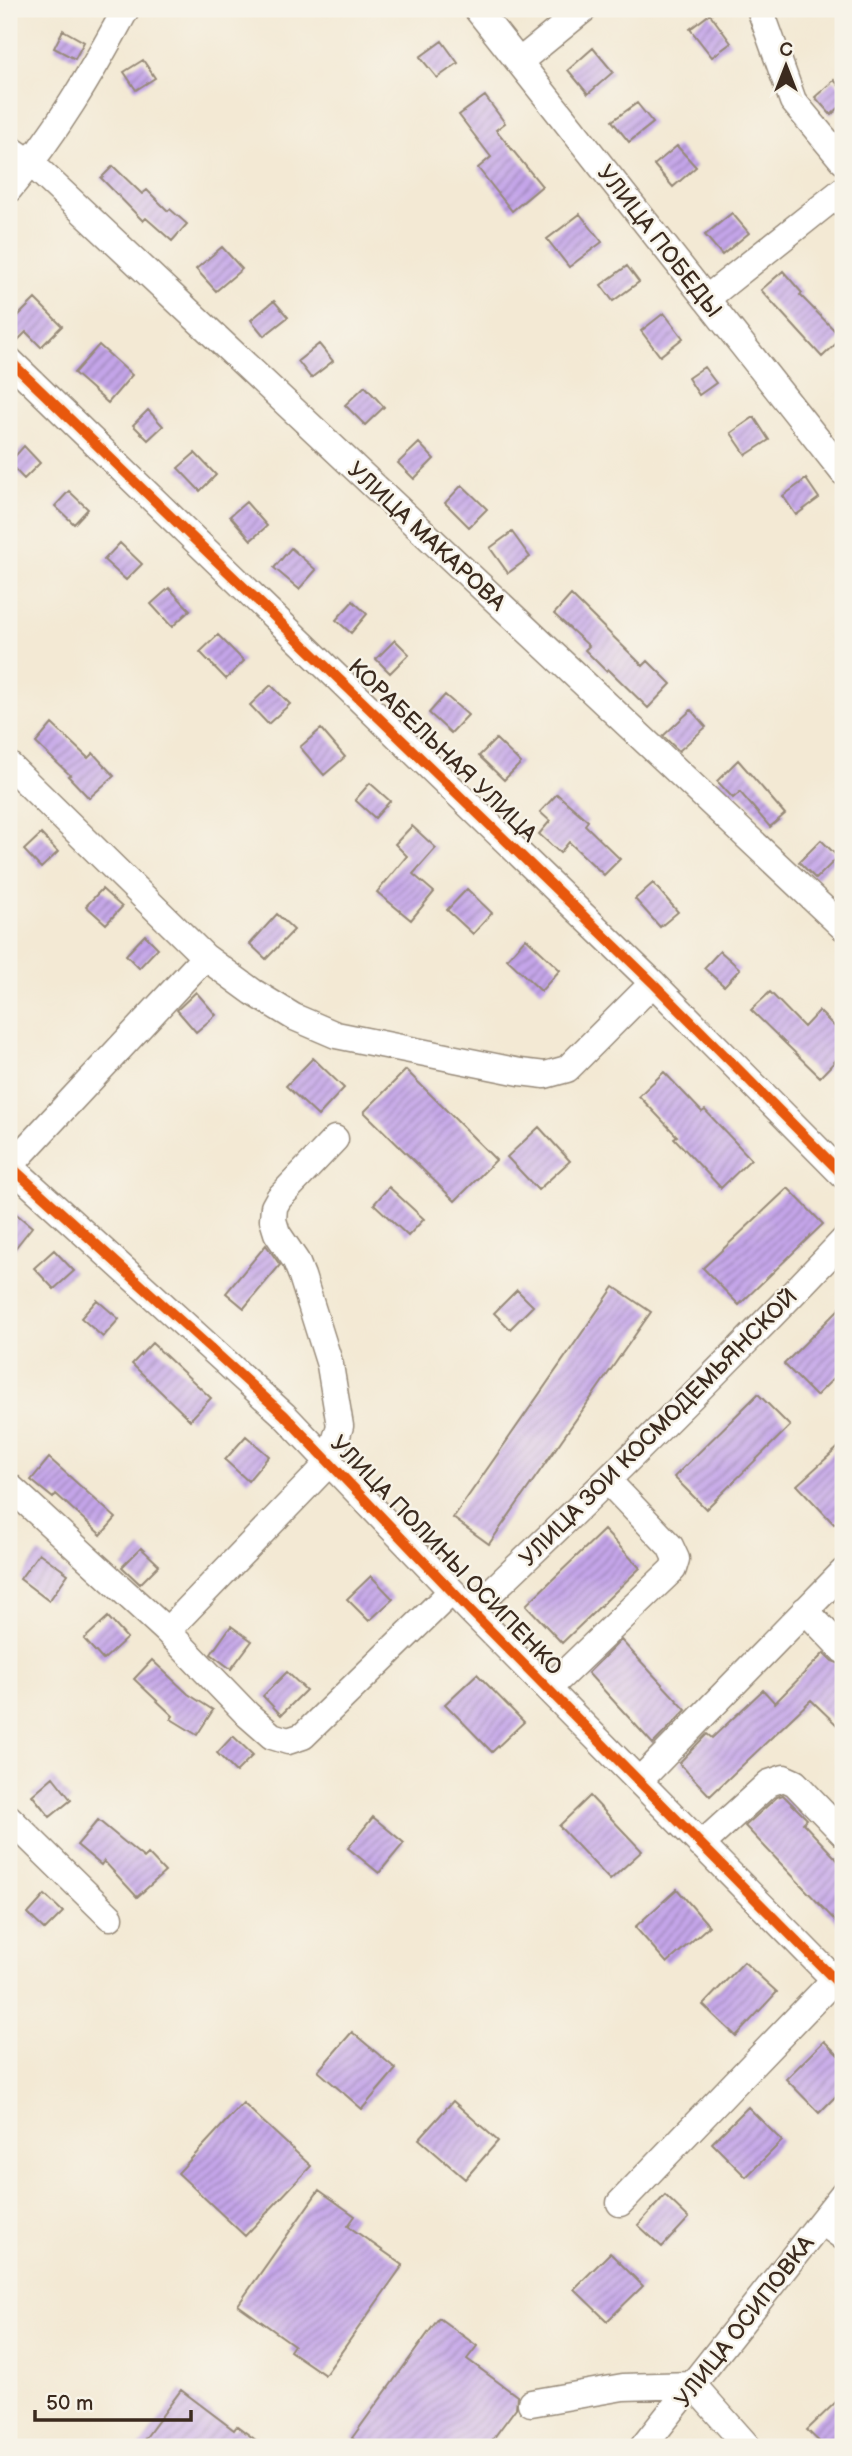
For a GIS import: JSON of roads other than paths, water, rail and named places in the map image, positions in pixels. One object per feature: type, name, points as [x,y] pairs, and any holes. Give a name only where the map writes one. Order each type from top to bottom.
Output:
[{"type":"street","points":[[9,189],[31,163],[91,75],[126,9]]},
{"type":"street","name":"УЛИЦА ПОБЕДЫ","points":[[477,9],[843,472]]},
{"type":"street","points":[[519,62],[584,9]]},
{"type":"street","points":[[760,9],[793,101],[843,161]]},
{"type":"street","name":"УЛИЦА МАКАРОВА","points":[[9,148],[31,163],[843,927]]},
{"type":"street","points":[[706,299],[843,190]]},
{"type":"street","name":"КОРАБЕЛЬНАЯ УЛИЦА","points":[[9,360],[653,983],[843,1175]]},
{"type":"street","points":[[9,765],[205,957],[253,992],[294,1017],[336,1035],[545,1075],[567,1069],[653,983]]},
{"type":"street","points":[[9,1166],[205,957]]},
{"type":"street","points":[[167,1631],[328,1464],[340,1426],[330,1365],[302,1276],[273,1220],[274,1207],[279,1198],[335,1139]]},
{"type":"street","name":"УЛИЦА ПОЛИНЫ ОСИПЕНКО","points":[[9,1166],[284,1415],[471,1611],[839,1984]]},
{"type":"street","name":"УЛИЦА ЗОИ КОСМОДЕМЬЯНСКОЙ","points":[[471,1611],[733,1357],[843,1241]]},
{"type":"street","points":[[548,1689],[673,1569],[676,1559],[670,1546],[608,1481]]},
{"type":"street","points":[[9,1486],[167,1631],[248,1715],[272,1736],[288,1741],[303,1736],[452,1591]]},
{"type":"street","points":[[639,1781],[843,1572]]},
{"type":"street","points":[[805,1610],[843,1650]]},
{"type":"street","points":[[701,1845],[769,1783],[784,1778],[795,1783],[843,1833]]},
{"type":"street","points":[[9,1818],[110,1917]]},
{"type":"street","points":[[620,2203],[839,1984]]},
{"type":"street","name":"УЛИЦА ОСИПОВКА","points":[[643,2447],[843,2194]]},
{"type":"street","points":[[822,2222],[843,2237]]},
{"type":"street","points":[[531,2403],[623,2387],[693,2385],[748,2447]]}]
